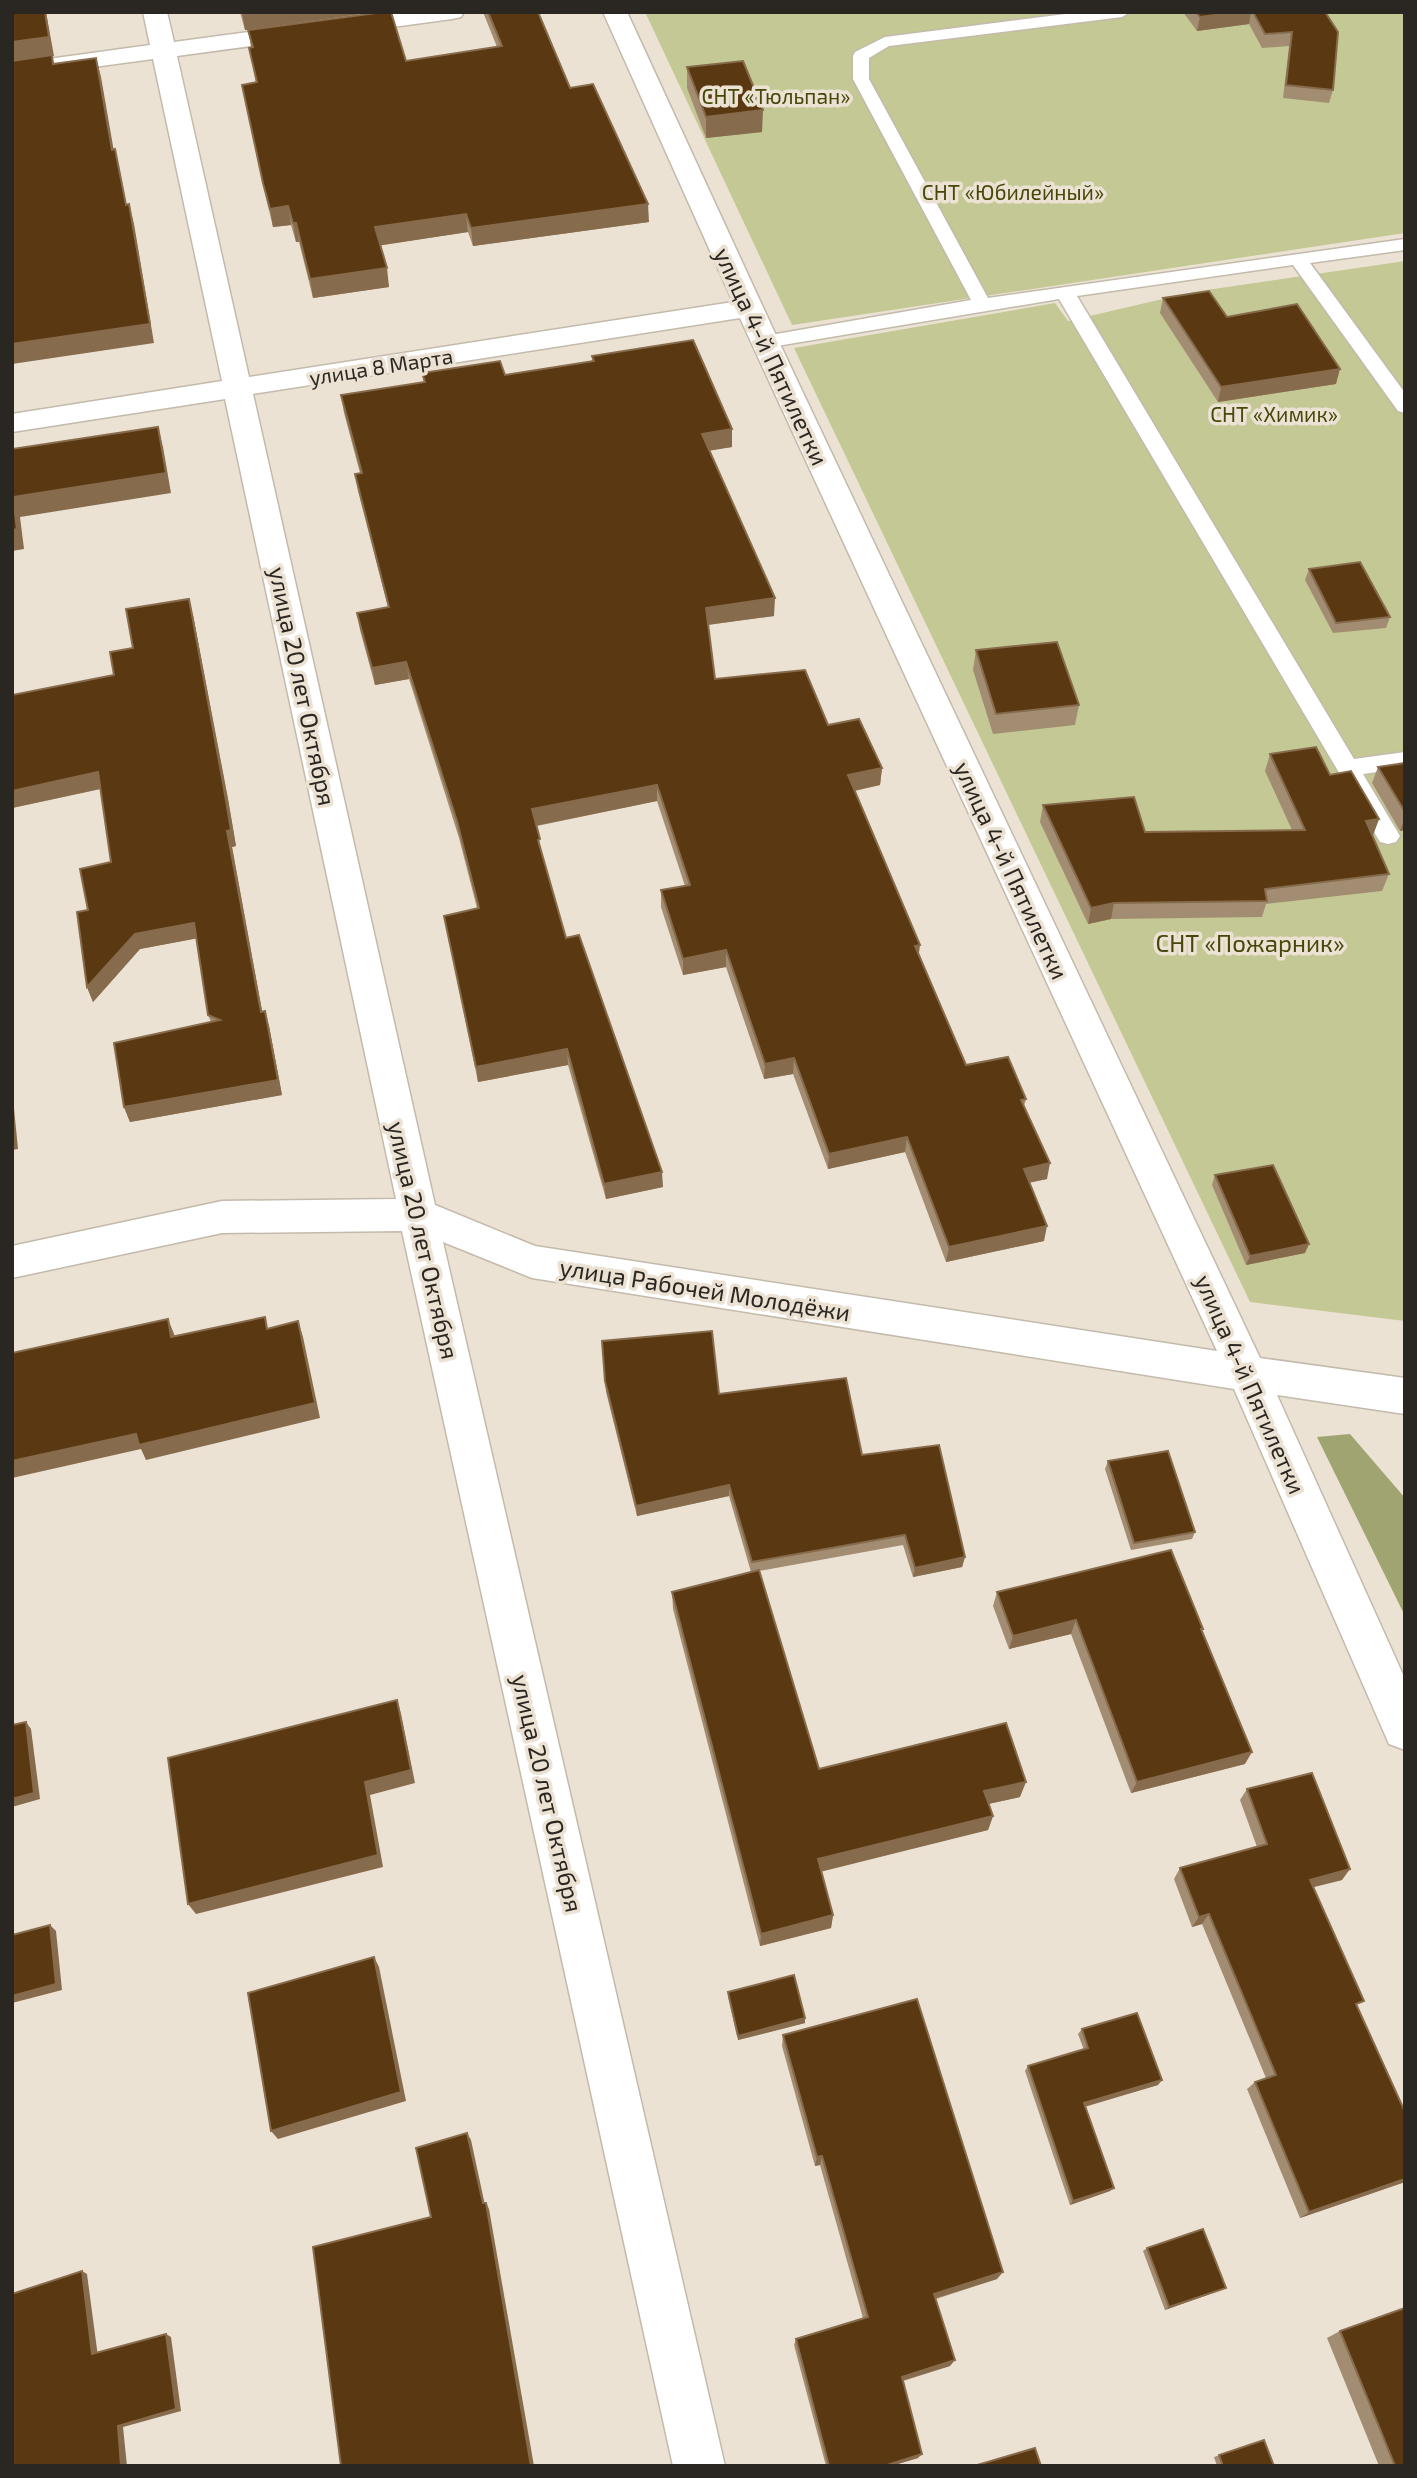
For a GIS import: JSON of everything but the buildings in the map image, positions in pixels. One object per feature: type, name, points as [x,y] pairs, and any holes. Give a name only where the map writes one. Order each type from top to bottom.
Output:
[{"type":"street","name":"улица 20 лет Октября","points":[[155,12],[418,1215],[699,2466]]},
{"type":"street","points":[[12,71],[452,12]]},
{"type":"street","name":"улица 4-й Пятилетки","points":[[615,12],[765,342],[1247,1372],[1405,1729]]},
{"type":"street","name":"улица 8 Марта","points":[[12,423],[750,309]]},
{"type":"street","name":"улица Рабочей Молодёжи","points":[[12,1262],[222,1217],[418,1215],[532,1262],[1405,1396]]},
{"type":"lane","points":[[982,304],[862,79],[860,56],[885,42],[1122,12]]},
{"type":"lane","points":[[765,342],[982,304],[1405,244]]},
{"type":"lane","points":[[1298,260],[1405,407]]},
{"type":"lane","points":[[1066,294],[1388,836]]},
{"type":"lane","points":[[1348,768],[1405,760]]},
{"type":"green space","points":[[645,12],[1405,12],[1405,233],[792,325]]},
{"type":"green space","name":"СНТ «Пожарник»","points":[[1405,261],[1405,1321],[1250,1302],[794,348],[1055,303],[1068,321],[1193,292]]},
{"type":"green space","points":[[1350,1434],[1405,1498],[1405,1616],[1317,1437]]},
{"type":"park label","name":"СНТ «Тюльпан»","points":[[776,95]]},
{"type":"park label","name":"СНТ «Юбилейный»","points":[[1013,191]]},
{"type":"park label","name":"СНТ «Химик»","points":[[1274,413]]}]
